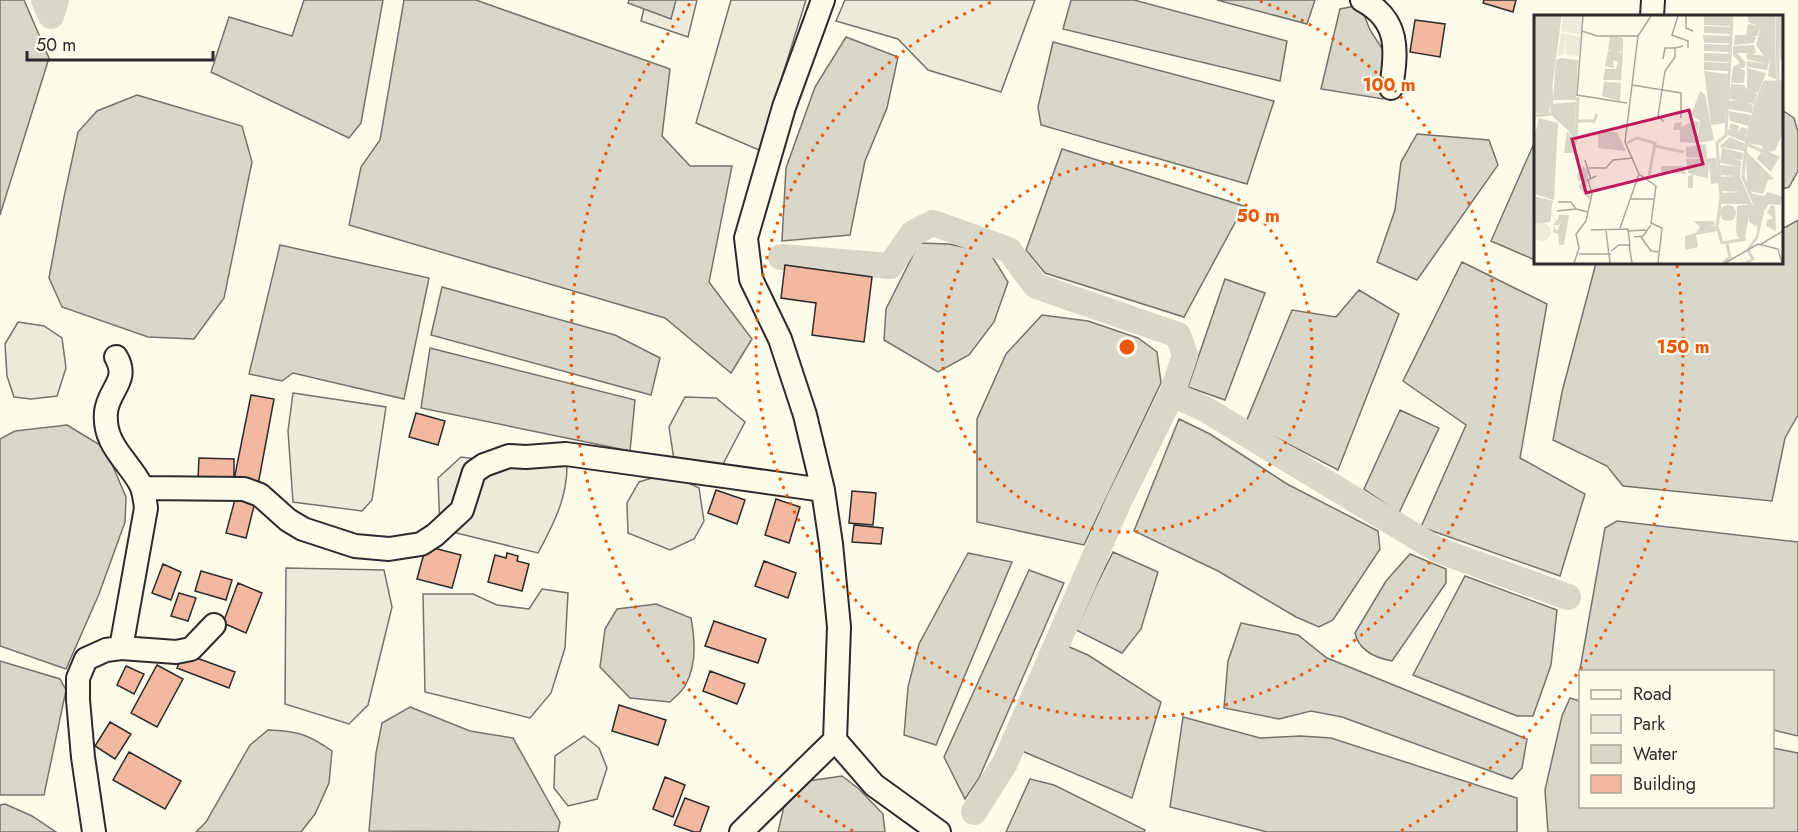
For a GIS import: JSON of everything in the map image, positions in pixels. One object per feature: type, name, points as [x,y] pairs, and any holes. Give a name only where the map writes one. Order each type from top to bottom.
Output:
[{"type":"street","points":[[823,0],[784,107],[746,238],[752,279],[780,339],[805,415],[823,490],[839,627],[835,740],[874,785],[939,832]]},
{"type":"street","points":[[1362,0],[1389,23],[1395,45],[1391,88]]},
{"type":"street","points":[[1652,15],[1653,0]]},
{"type":"street","points":[[116,357],[122,366],[106,411],[110,442],[142,488],[146,508],[121,648]]},
{"type":"street","points":[[142,488],[244,489],[260,495],[303,530],[355,546],[389,549],[421,544],[435,535],[462,510],[474,472],[484,465],[509,456],[566,454],[823,490]]},
{"type":"street","points":[[94,832],[83,757],[78,678],[86,659],[106,650],[121,648],[176,652],[191,648],[214,625]]},
{"type":"street","points":[[741,832],[835,740]]},
{"type":"green space","points":[[646,0],[697,0],[688,37],[641,21]]},
{"type":"green space","points":[[731,0],[806,0],[759,150],[696,123]]},
{"type":"green space","points":[[845,0],[1035,0],[1001,92],[928,70],[898,39],[836,21]]},
{"type":"green space","points":[[18,322],[44,326],[62,338],[66,368],[57,396],[31,399],[14,397],[7,376],[5,344]]},
{"type":"green space","points":[[293,393],[386,407],[372,500],[362,511],[293,502],[288,431]]},
{"type":"green space","points":[[685,397],[716,398],[745,422],[722,466],[674,460],[669,427]]},
{"type":"green space","points":[[512,444],[566,454],[564,493],[556,518],[538,553],[440,529],[438,478],[461,457],[493,461]]},
{"type":"green space","points":[[668,473],[699,488],[704,521],[694,539],[670,550],[628,533],[627,503],[639,482]]},
{"type":"green space","points":[[286,568],[384,570],[392,607],[368,705],[349,724],[285,704]]},
{"type":"green space","points":[[542,589],[568,593],[565,648],[551,693],[530,718],[425,692],[423,594],[473,594],[497,605],[529,609]]},
{"type":"green space","points":[[584,736],[599,748],[607,768],[597,799],[568,806],[554,788],[555,756]]},
{"type":"water","points":[[0,0],[24,0],[49,58],[0,215]]},
{"type":"water","points":[[304,0],[383,0],[361,123],[349,138],[211,72],[229,17],[292,36]]},
{"type":"water","points":[[404,0],[476,0],[670,69],[662,136],[690,166],[732,166],[709,282],[752,339],[731,373],[665,318],[349,225],[361,167],[380,140]]},
{"type":"water","points":[[629,0],[676,0],[671,19],[628,3]]},
{"type":"water","points":[[1071,0],[1134,0],[1287,41],[1280,81],[1063,29]]},
{"type":"water","points":[[1217,0],[1315,0],[1307,24]]},
{"type":"water","points":[[1360,5],[1370,30],[1390,61],[1383,99],[1321,89],[1340,9]]},
{"type":"water","points":[[846,37],[898,57],[887,108],[865,161],[850,235],[782,241],[786,168],[815,87]]},
{"type":"water","points":[[1053,42],[1274,101],[1247,184],[1041,125],[1038,107]]},
{"type":"water","points":[[137,95],[242,126],[252,162],[224,298],[194,339],[148,337],[62,307],[49,278],[78,132],[97,111]]},
{"type":"water","points":[[1783,111],[1794,118],[1798,132],[1798,171],[1789,187],[1783,189]]},
{"type":"water","points":[[1417,134],[1489,140],[1498,165],[1417,280],[1377,262],[1395,210],[1401,162]]},
{"type":"water","points":[[1534,143],[1534,259],[1491,241]]},
{"type":"water","points":[[1062,149],[1244,206],[1184,317],[1045,273],[1026,250]]},
{"type":"water","points":[[1798,220],[1798,415],[1785,438],[1772,501],[1623,486],[1607,466],[1553,440],[1562,392],[1596,264],[1783,264],[1783,228]]},
{"type":"water","points":[[919,243],[949,244],[990,253],[1008,282],[994,322],[969,355],[938,372],[884,340],[886,309]]},
{"type":"water","points":[[280,245],[429,278],[404,399],[293,373],[282,381],[249,374]]},
{"type":"water","points":[[1462,262],[1547,304],[1520,458],[1585,494],[1560,576],[1421,527],[1466,425],[1403,381]]},
{"type":"water","points":[[1225,279],[1265,293],[1225,400],[1188,387]]},
{"type":"water","points":[[442,287],[615,335],[660,358],[651,395],[431,335]]},
{"type":"water","points":[[1359,290],[1399,314],[1338,470],[1246,422],[1292,310],[1336,317]]},
{"type":"water","points":[[1042,315],[1088,321],[1138,338],[1157,352],[1161,383],[1084,545],[977,522],[977,419],[1006,354]]},
{"type":"water","points":[[430,348],[635,400],[630,451],[421,408]]},
{"type":"water","points":[[1400,410],[1439,428],[1399,513],[1364,489]]},
{"type":"water","points":[[1179,419],[1210,434],[1287,484],[1378,531],[1380,549],[1333,620],[1319,627],[1296,617],[1218,571],[1134,531]]},
{"type":"water","points":[[67,425],[105,448],[126,497],[125,522],[99,594],[66,669],[0,646],[0,439],[15,431]]},
{"type":"water","points":[[1617,521],[1798,542],[1798,736],[1774,730],[1774,670],[1580,670],[1605,528]]},
{"type":"water","points":[[1113,552],[1158,572],[1141,629],[1122,653],[1076,630]]},
{"type":"water","points":[[968,553],[1012,562],[936,745],[904,735],[908,687],[919,644]]},
{"type":"water","points":[[1410,554],[1446,569],[1446,583],[1392,661],[1369,653],[1360,645],[1355,633],[1386,581]]},
{"type":"water","points":[[1029,570],[1064,583],[979,778],[965,799],[944,757]]},
{"type":"water","points":[[1465,576],[1557,610],[1551,665],[1533,716],[1517,716],[1413,675]]},
{"type":"water","points":[[656,604],[691,618],[694,651],[690,676],[685,687],[670,702],[630,698],[600,667],[605,629],[617,609]]},
{"type":"water","points":[[1241,623],[1298,635],[1327,658],[1527,739],[1522,768],[1512,779],[1342,717],[1311,711],[1279,719],[1224,708],[1228,661]]},
{"type":"water","points":[[1067,646],[1088,655],[1161,702],[1132,798],[1022,751]]},
{"type":"water","points":[[0,661],[60,679],[66,690],[44,795],[0,795]]},
{"type":"water","points":[[1570,698],[1579,701],[1579,808],[1774,808],[1774,748],[1798,753],[1798,832],[1548,832],[1545,790],[1562,716]]},
{"type":"water","points":[[410,707],[470,731],[513,738],[560,822],[558,832],[369,831],[376,753],[382,723]]},
{"type":"water","points":[[1183,717],[1260,738],[1301,736],[1331,738],[1517,798],[1517,832],[1267,832],[1170,807]]},
{"type":"water","points":[[268,730],[302,734],[332,751],[329,783],[315,814],[301,832],[196,832],[206,822],[250,745]]},
{"type":"water","points":[[842,776],[859,789],[883,814],[885,832],[778,832],[784,806],[801,782]]},
{"type":"water","points":[[1030,779],[1054,785],[1145,830],[1144,832],[1006,832]]},
{"type":"water","points":[[5,804],[32,816],[56,832],[0,832],[0,805]]},
{"type":"building","points":[[1484,0],[1516,0],[1513,12],[1483,3]]},
{"type":"building","points":[[1415,20],[1445,24],[1440,57],[1410,52]]},
{"type":"building","points":[[785,265],[872,277],[864,342],[812,335],[816,303],[781,298]]},
{"type":"building","points":[[251,395],[274,399],[258,485],[234,480]]},
{"type":"building","points":[[416,413],[445,421],[438,445],[409,437]]},
{"type":"building","points":[[199,458],[234,459],[234,479],[198,478]]},
{"type":"building","points":[[716,490],[745,500],[737,524],[708,513]]},
{"type":"building","points":[[852,491],[876,493],[873,525],[849,523]]},
{"type":"building","points":[[237,492],[256,498],[246,538],[226,533]]},
{"type":"building","points":[[776,499],[800,507],[789,543],[765,535]]},
{"type":"building","points":[[854,525],[883,528],[881,544],[852,542]]},
{"type":"building","points":[[426,546],[461,555],[452,588],[417,579]]},
{"type":"building","points":[[507,553],[518,556],[517,561],[529,564],[522,591],[488,582],[495,555],[506,558]]},
{"type":"building","points":[[764,561],[796,573],[788,598],[755,586]]},
{"type":"building","points":[[163,564],[181,572],[171,600],[152,593]]},
{"type":"building","points":[[201,571],[232,580],[226,600],[195,591]]},
{"type":"building","points":[[238,583],[262,593],[246,633],[223,623]]},
{"type":"building","points":[[179,593],[196,598],[188,621],[171,616]]},
{"type":"building","points":[[714,621],[766,639],[758,663],[705,646]]},
{"type":"building","points":[[183,653],[235,672],[229,688],[177,668]]},
{"type":"building","points":[[157,665],[183,679],[157,727],[131,713]]},
{"type":"building","points":[[126,666],[144,674],[134,694],[117,685]]},
{"type":"building","points":[[710,671],[745,684],[737,704],[703,691]]},
{"type":"building","points":[[619,705],[666,720],[658,745],[612,731]]},
{"type":"building","points":[[110,722],[131,734],[115,759],[95,746]]},
{"type":"building","points":[[129,752],[181,781],[165,809],[113,780]]},
{"type":"building","points":[[665,777],[685,785],[673,817],[653,809]]},
{"type":"building","points":[[685,798],[709,807],[700,832],[674,825]]},
{"type":"waterway","points":[[44,0],[51,16],[56,0]]},
{"type":"waterway","points":[[781,257],[890,266],[913,233],[933,223],[1009,250],[1036,286],[1178,335],[1185,355],[1172,394],[1119,501],[1005,763],[974,812]]},
{"type":"waterway","points":[[1172,394],[1205,409],[1438,550],[1568,597]]}]
